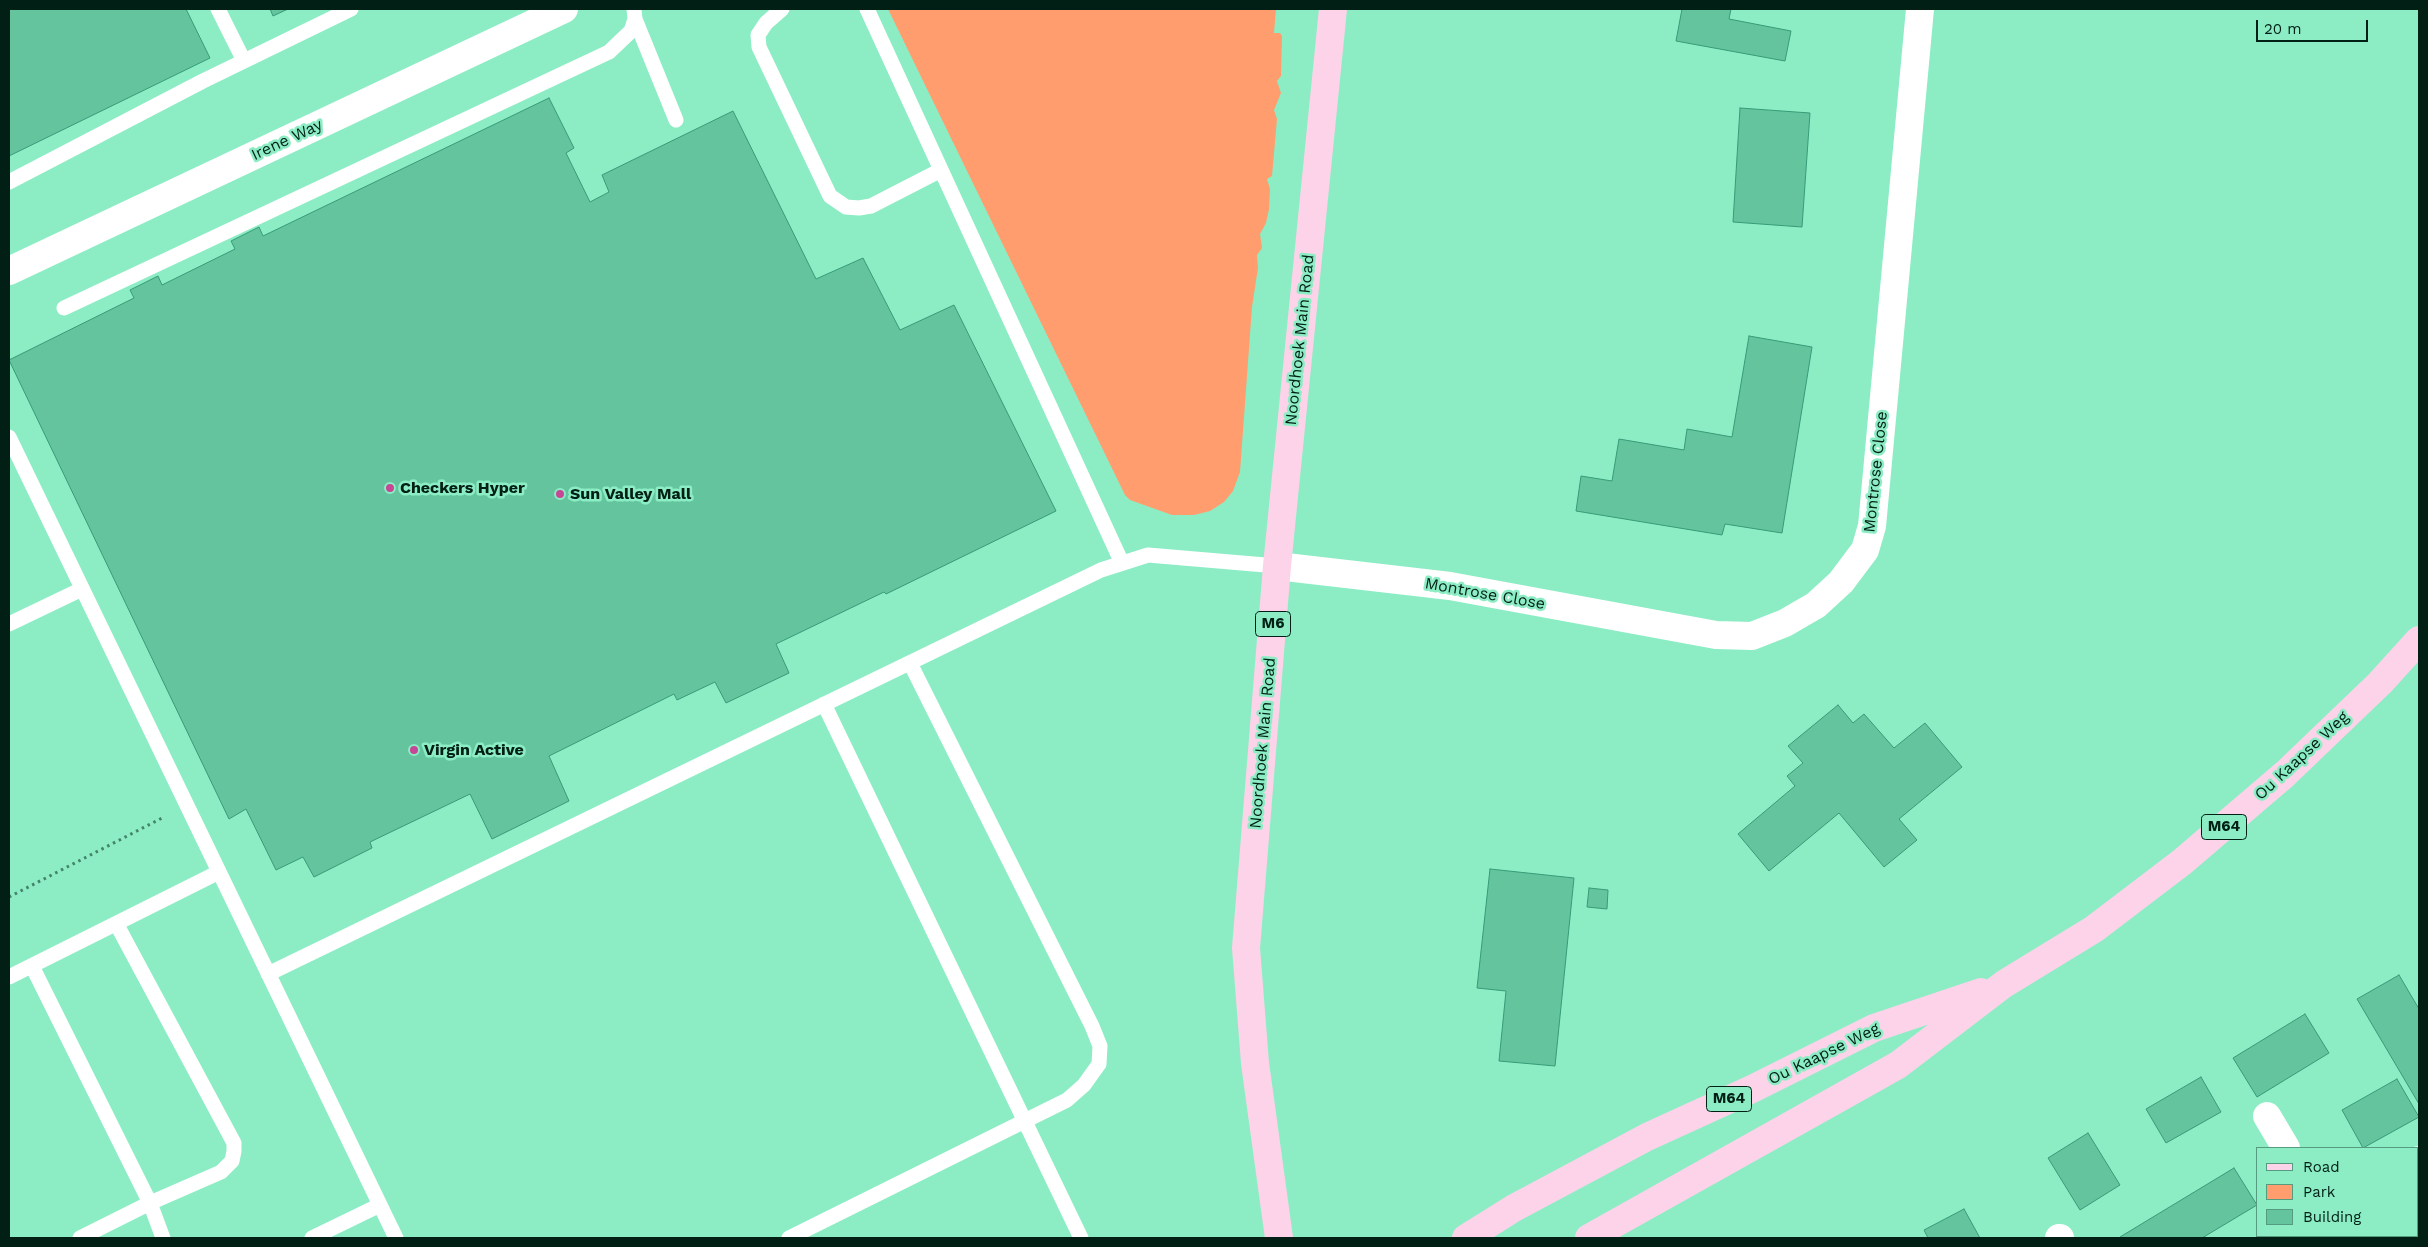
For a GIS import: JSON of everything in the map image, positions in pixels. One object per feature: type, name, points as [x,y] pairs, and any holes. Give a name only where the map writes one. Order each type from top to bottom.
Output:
[{"type":"main road","name":"Noordhoek Main Road","points":[[1278,1238],[1255,1063],[1246,948],[1277,566],[1333,9]]},
{"type":"main road","name":"Ou Kaapse Weg","points":[[1589,1238],[1898,1065],[2004,984],[2094,929],[2182,862],[2285,774],[2380,683],[2419,640]]},
{"type":"main road","name":"Ou Kaapse Weg","points":[[1466,1238],[1514,1208],[1647,1137],[1752,1089],[1874,1028],[2004,984]]},
{"type":"street","name":"Irene Way","points":[[9,271],[564,9]]},
{"type":"street","name":"Montrose Close","points":[[1277,566],[1450,586],[1716,635],[1752,636],[1785,624],[1816,605],[1841,582],[1865,550],[1872,526],[1920,9]]},
{"type":"street","points":[[2267,1116],[2285,1147]]},
{"type":"lane","points":[[218,9],[244,61]]},
{"type":"lane","points":[[9,182],[244,61],[351,9]]},
{"type":"lane","points":[[782,9],[766,23],[758,35],[759,47],[830,196],[846,206],[859,208],[871,206],[941,170]]},
{"type":"lane","points":[[867,9],[1122,563]]},
{"type":"lane","points":[[635,14],[676,120]]},
{"type":"lane","points":[[64,308],[608,52],[631,31],[635,14]]},
{"type":"lane","points":[[9,437],[396,1238]]},
{"type":"lane","points":[[268,974],[1101,570],[1148,554],[1277,566]]},
{"type":"lane","points":[[9,624],[82,589]]},
{"type":"lane","points":[[789,1238],[1067,1100],[1084,1086],[1098,1064],[1100,1046],[1092,1026],[910,663]]},
{"type":"lane","points":[[824,704],[1081,1238]]},
{"type":"lane","points":[[9,977],[117,925],[219,872]]},
{"type":"lane","points":[[80,1238],[226,1168],[232,1161],[234,1143],[117,925]]},
{"type":"lane","points":[[32,966],[150,1203],[163,1238]]},
{"type":"lane","points":[[312,1238],[380,1205]]},
{"type":"path","points":[[9,897],[186,805]]},
{"type":"green space","points":[[888,9],[1276,9],[1274,33],[1280,33],[1282,36],[1281,76],[1277,81],[1281,93],[1274,110],[1277,119],[1272,176],[1267,179],[1270,189],[1269,209],[1266,223],[1260,234],[1262,248],[1257,255],[1258,268],[1252,307],[1240,472],[1233,491],[1224,502],[1210,511],[1194,515],[1172,515],[1130,500],[1125,495]]},
{"type":"building","points":[[9,9],[186,9],[210,58],[9,156]]},
{"type":"building","points":[[270,9],[288,9],[273,16]]},
{"type":"building","points":[[1682,9],[1731,9],[1729,19],[1791,31],[1785,61],[1676,41]]},
{"type":"building","name":"Sun Valley Mall","points":[[549,98],[574,148],[566,153],[590,202],[609,192],[602,175],[733,111],[816,279],[863,258],[900,330],[954,305],[1056,511],[886,594],[884,592],[776,644],[789,673],[726,703],[715,682],[677,700],[674,694],[549,756],[569,801],[492,839],[470,794],[370,842],[372,848],[314,877],[303,857],[276,870],[246,809],[229,819],[9,360],[134,298],[130,290],[158,276],[162,285],[235,249],[231,241],[259,227],[263,236]]},
{"type":"building","points":[[1740,108],[1810,113],[1802,227],[1733,222]]},
{"type":"building","points":[[1749,336],[1812,347],[1782,533],[1725,524],[1722,535],[1576,511],[1581,476],[1612,481],[1619,439],[1684,450],[1687,429],[1732,437]]},
{"type":"building","points":[[1838,705],[1853,723],[1864,714],[1894,748],[1925,723],[1962,767],[1899,819],[1917,840],[1884,867],[1839,813],[1769,871],[1738,834],[1795,786],[1787,776],[1803,763],[1788,746]]},
{"type":"building","points":[[1490,869],[1574,878],[1555,1066],[1499,1061],[1506,991],[1477,988]]},
{"type":"building","points":[[1589,888],[1608,890],[1607,909],[1587,907]]},
{"type":"building","points":[[2399,975],[2419,1009],[2419,1104],[2357,999]]},
{"type":"building","points":[[2305,1014],[2329,1053],[2257,1097],[2233,1058]]},
{"type":"building","points":[[2201,1077],[2221,1112],[2166,1143],[2146,1109]]},
{"type":"building","points":[[2397,1079],[2419,1117],[2362,1147],[2342,1110]]},
{"type":"building","points":[[2088,1133],[2120,1185],[2080,1210],[2048,1158]]},
{"type":"building","points":[[2234,1168],[2256,1203],[2256,1206],[2202,1238],[2120,1237]]},
{"type":"building","points":[[1964,1209],[1980,1238],[1928,1238],[1924,1230]]},
{"type":"place","name":"Checkers Hyper","points":[[390,488]]},
{"type":"place","name":"Sun Valley Mall","points":[[560,494]]},
{"type":"place","name":"Virgin Active","points":[[414,750]]}]
